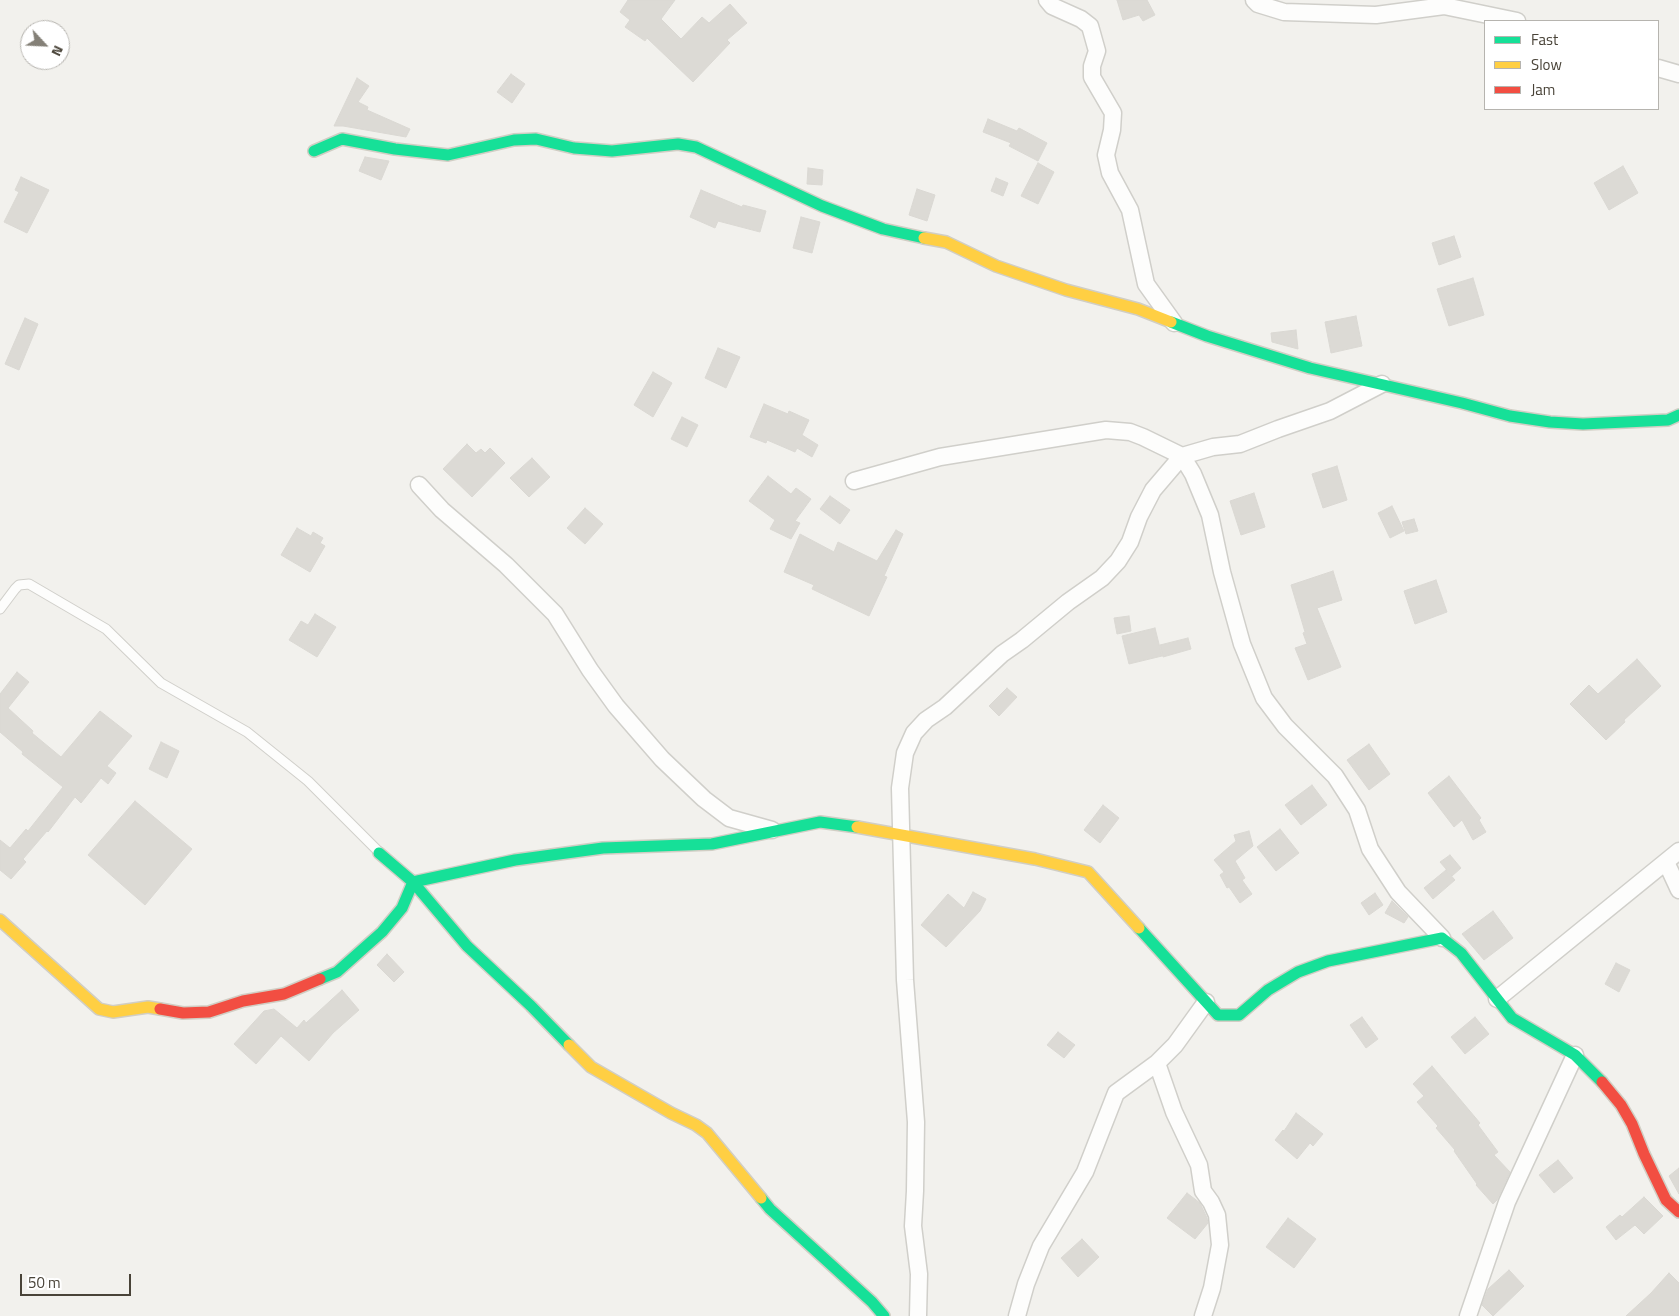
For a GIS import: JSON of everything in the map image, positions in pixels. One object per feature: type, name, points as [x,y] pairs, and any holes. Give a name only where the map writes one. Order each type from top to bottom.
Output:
[{"type":"street","points":[[1047,0],[1052,6],[1081,19],[1090,26],[1097,51],[1092,66],[1092,77],[1113,113],[1112,130],[1106,155],[1110,172],[1130,210],[1146,284],[1174,323]]},
{"type":"street","points":[[1254,0],[1258,4],[1284,12],[1376,15],[1444,6],[1512,20]]},
{"type":"street","points":[[1659,68],[1679,74]]},
{"type":"street","points":[[314,151],[342,138],[395,149],[448,154],[514,140],[536,139],[574,148],[612,151],[678,144],[696,147],[822,206],[883,228],[946,242],[1005,269],[1066,290],[1138,309],[1207,336],[1310,368],[1510,416],[1550,422],[1583,424],[1628,423],[1668,420],[1679,415]]},
{"type":"street","points":[[918,1316],[919,1274],[912,1226],[915,1191],[916,1122],[905,980],[900,788],[905,753],[914,733],[926,720],[945,708],[1002,654],[1102,578],[1118,562],[1130,542],[1139,517],[1154,490],[1182,456],[1213,447],[1240,444],[1330,412],[1382,384]]},
{"type":"street","points":[[854,481],[940,457],[1106,430],[1130,432],[1182,456],[1193,474],[1210,515],[1222,572],[1242,644],[1264,698],[1285,726],[1335,776],[1356,810],[1370,849],[1398,892],[1442,938],[1461,953],[1512,1018],[1575,1055],[1600,1078],[1621,1105],[1632,1124],[1666,1200],[1679,1212]]},
{"type":"street","points":[[419,484],[442,510],[506,565],[555,614],[590,670],[611,699],[662,759],[704,799],[729,818],[775,831]]},
{"type":"street","points":[[413,882],[525,858],[603,848],[712,844],[820,822],[901,835],[1035,859],[1088,872],[1218,1015],[1239,1015],[1268,990],[1298,972],[1328,961],[1442,938]]},
{"type":"street","points":[[1497,999],[1679,851]]},
{"type":"street","points":[[379,853],[413,882],[479,957],[592,1067],[671,1113],[696,1124],[707,1132],[770,1209],[872,1302],[884,1316]]},
{"type":"street","points":[[1666,862],[1679,890]]},
{"type":"street","points":[[0,920],[99,1009],[113,1012],[148,1007],[183,1013],[209,1012],[243,1002],[284,994],[337,972],[382,932],[402,908],[413,882]]},
{"type":"street","points":[[1017,1316],[1026,1284],[1041,1246],[1085,1172],[1116,1093],[1157,1063],[1175,1045],[1206,1002]]},
{"type":"street","points":[[1468,1316],[1508,1202],[1575,1055]]},
{"type":"street","points":[[1157,1063],[1174,1112],[1199,1165],[1203,1191],[1212,1202],[1217,1215],[1220,1245],[1212,1288],[1203,1316]]},
{"type":"lane","points":[[0,609],[15,588],[19,585],[29,584],[106,629],[160,683],[247,732],[308,781],[379,853]]},
{"type":"building","points":[[628,0],[675,0],[661,19],[681,39],[702,17],[709,23],[730,4],[747,23],[727,40],[730,43],[693,82],[647,38],[645,41],[625,27],[630,20],[620,12]]},
{"type":"building","points":[[1117,0],[1147,0],[1155,15],[1143,21],[1139,15],[1123,20]]},
{"type":"building","points":[[511,74],[525,84],[512,103],[497,92]]},
{"type":"building","points":[[357,78],[369,86],[358,102],[368,107],[367,110],[410,129],[406,137],[334,126]]},
{"type":"building","points":[[988,119],[1017,131],[1019,128],[1047,143],[1038,161],[1009,146],[1011,143],[983,132]]},
{"type":"building","points":[[365,157],[389,161],[381,180],[359,171]]},
{"type":"building","points":[[1038,163],[1054,172],[1038,204],[1021,196]]},
{"type":"building","points":[[1623,166],[1638,193],[1609,210],[1594,183]]},
{"type":"building","points":[[808,168],[823,170],[822,185],[807,184]]},
{"type":"building","points":[[21,177],[49,190],[27,233],[4,222],[19,192],[15,190]]},
{"type":"building","points":[[996,178],[1008,183],[1003,196],[991,191]]},
{"type":"building","points":[[917,189],[935,195],[927,221],[909,215]]},
{"type":"building","points":[[701,190],[742,207],[743,205],[766,211],[760,232],[718,221],[715,228],[690,217]]},
{"type":"building","points":[[801,217],[820,222],[812,253],[793,248]]},
{"type":"building","points":[[1454,236],[1461,257],[1439,265],[1432,243]]},
{"type":"building","points":[[1473,278],[1484,315],[1449,326],[1437,289]]},
{"type":"building","points":[[1356,316],[1362,346],[1331,353],[1325,322]]},
{"type":"building","points":[[25,318],[38,324],[19,370],[5,364]]},
{"type":"building","points":[[1296,330],[1298,349],[1272,342],[1271,333]]},
{"type":"building","points":[[718,348],[740,357],[726,388],[705,378]]},
{"type":"building","points":[[653,372],[672,383],[653,417],[634,405]]},
{"type":"building","points":[[764,404],[788,414],[789,411],[809,420],[802,435],[818,445],[812,457],[797,448],[795,452],[767,440],[766,443],[750,437]]},
{"type":"building","points":[[682,417],[698,425],[687,447],[671,439]]},
{"type":"building","points":[[467,444],[476,453],[481,449],[485,453],[490,448],[505,463],[472,497],[443,469]]},
{"type":"building","points":[[532,458],[550,477],[529,497],[510,478]]},
{"type":"building","points":[[1337,466],[1347,500],[1323,508],[1312,474]]},
{"type":"building","points":[[768,476],[791,494],[796,488],[811,499],[795,521],[800,523],[791,539],[770,529],[775,520],[749,501]]},
{"type":"building","points":[[1254,493],[1265,527],[1241,535],[1230,501]]},
{"type":"building","points":[[830,496],[850,510],[840,524],[820,509]]},
{"type":"building","points":[[1392,506],[1404,531],[1390,538],[1378,513]]},
{"type":"building","points":[[585,508],[603,524],[585,544],[567,528]]},
{"type":"building","points":[[1414,519],[1418,531],[1406,534],[1402,522]]},
{"type":"building","points":[[297,528],[311,536],[313,532],[323,538],[320,543],[325,546],[310,572],[281,555]]},
{"type":"building","points":[[896,530],[903,534],[884,576],[887,577],[869,616],[812,589],[814,585],[784,572],[800,534],[834,552],[838,542],[877,561]]},
{"type":"building","points":[[1333,571],[1342,600],[1317,608],[1341,667],[1308,680],[1295,648],[1307,644],[1291,585]]},
{"type":"building","points":[[1436,580],[1447,612],[1415,624],[1404,591]]},
{"type":"building","points":[[315,614],[336,627],[317,657],[289,640],[301,621],[308,625]]},
{"type":"building","points":[[1129,616],[1131,631],[1117,634],[1114,618]]},
{"type":"building","points":[[1155,628],[1162,656],[1129,664],[1122,636]]},
{"type":"building","points":[[1188,638],[1191,649],[1163,657],[1160,645]]},
{"type":"building","points":[[1637,659],[1661,686],[1624,720],[1625,722],[1606,740],[1570,704],[1589,685],[1598,694]]},
{"type":"building","points":[[17,672],[29,682],[8,708],[33,731],[32,733],[61,757],[100,711],[132,736],[107,766],[116,773],[108,784],[101,778],[81,803],[75,797],[48,832],[23,859],[26,862],[11,879],[0,870],[0,840],[10,848],[26,829],[28,831],[63,787],[22,754],[23,752],[0,732],[0,694]]},
{"type":"building","points":[[1007,688],[1017,697],[999,716],[989,706]]},
{"type":"building","points":[[161,742],[179,751],[167,778],[149,769]]},
{"type":"building","points":[[1369,744],[1390,774],[1369,790],[1347,760]]},
{"type":"building","points":[[1449,776],[1481,818],[1479,820],[1486,832],[1473,840],[1462,820],[1454,827],[1428,793]]},
{"type":"building","points":[[1312,785],[1327,805],[1301,825],[1285,805]]},
{"type":"building","points":[[135,801],[192,849],[145,905],[88,855]]},
{"type":"building","points":[[1103,805],[1119,818],[1100,843],[1084,830]]},
{"type":"building","points":[[1280,829],[1299,853],[1276,871],[1257,847]]},
{"type":"building","points":[[1249,831],[1253,846],[1235,861],[1245,878],[1242,880],[1252,894],[1240,903],[1229,887],[1227,888],[1220,875],[1224,872],[1214,860],[1236,841],[1234,835]]},
{"type":"building","points":[[1450,855],[1461,868],[1452,876],[1440,862]]},
{"type":"building","points":[[1446,870],[1455,880],[1433,899],[1424,888]]},
{"type":"building","points":[[973,892],[986,899],[980,911],[946,947],[921,925],[948,894],[964,908]]},
{"type":"building","points":[[1375,893],[1383,905],[1369,915],[1361,903]]},
{"type":"building","points":[[1392,901],[1408,917],[1404,923],[1385,913]]},
{"type":"building","points":[[1493,911],[1513,938],[1484,960],[1462,934]]},
{"type":"building","points":[[387,954],[404,972],[394,982],[377,965]]},
{"type":"building","points":[[1616,963],[1630,970],[1619,992],[1605,984]]},
{"type":"building","points":[[342,990],[359,1010],[333,1033],[309,1061],[281,1036],[256,1064],[234,1044],[264,1011],[274,1009],[297,1028],[304,1020],[306,1023]]},
{"type":"building","points":[[1362,1017],[1378,1039],[1366,1048],[1350,1025]]},
{"type":"building","points":[[1475,1017],[1489,1034],[1465,1054],[1451,1037]]},
{"type":"building","points":[[1058,1032],[1075,1045],[1064,1058],[1047,1045]]},
{"type":"building","points":[[1432,1066],[1480,1123],[1478,1125],[1498,1152],[1494,1155],[1510,1172],[1497,1200],[1493,1204],[1476,1185],[1455,1150],[1436,1128],[1438,1126],[1417,1102],[1424,1096],[1413,1084]]},
{"type":"building","points":[[1296,1113],[1323,1134],[1313,1146],[1310,1143],[1297,1159],[1275,1140],[1284,1131]]},
{"type":"building","points":[[1558,1160],[1573,1178],[1554,1193],[1539,1175]]},
{"type":"building","points":[[1679,1168],[1679,1194],[1669,1176]]},
{"type":"building","points":[[1187,1193],[1200,1203],[1208,1223],[1195,1239],[1167,1218]]},
{"type":"building","points":[[1644,1197],[1663,1216],[1644,1234],[1635,1225],[1616,1240],[1606,1227],[1620,1215],[1622,1217]]},
{"type":"building","points":[[1288,1218],[1316,1239],[1294,1268],[1266,1247]]},
{"type":"building","points":[[1082,1239],[1099,1257],[1078,1277],[1061,1258]]},
{"type":"building","points":[[1509,1270],[1524,1286],[1493,1316],[1482,1305],[1488,1289]]},
{"type":"building","points":[[1669,1273],[1679,1283],[1679,1316],[1626,1316],[1651,1293]]},
{"type":"traffic: fast","points":[[314,151],[342,139],[395,149],[448,155],[514,140],[536,139],[574,148],[612,151],[678,144],[696,147],[822,206],[883,229],[924,238]]},
{"type":"traffic: fast","points":[[1171,322],[1207,336],[1310,368],[1510,416],[1550,422],[1583,424],[1668,420],[1679,415]]},
{"type":"traffic: fast","points":[[379,853],[413,882],[515,860],[603,848],[712,844],[820,822],[857,827]]},
{"type":"traffic: fast","points":[[320,979],[337,972],[382,932],[402,908],[413,882],[467,946],[531,1006],[569,1045]]},
{"type":"traffic: fast","points":[[1139,928],[1218,1015],[1239,1015],[1268,990],[1298,972],[1328,961],[1442,938],[1461,953],[1512,1018],[1575,1055],[1602,1082]]},
{"type":"traffic: fast","points":[[761,1198],[770,1209],[872,1302],[884,1316]]},
{"type":"traffic: slow","points":[[924,238],[946,242],[996,266],[1066,290],[1138,309],[1171,322]]},
{"type":"traffic: slow","points":[[857,827],[1035,859],[1088,872],[1139,928]]},
{"type":"traffic: slow","points":[[0,920],[99,1009],[113,1012],[148,1007],[160,1009]]},
{"type":"traffic: slow","points":[[569,1045],[591,1067],[671,1113],[696,1125],[707,1133],[761,1198]]},
{"type":"traffic: jam","points":[[160,1009],[183,1013],[209,1012],[243,1001],[284,994],[320,979]]},
{"type":"traffic: jam","points":[[1602,1082],[1621,1105],[1632,1124],[1666,1200],[1679,1212]]}]
